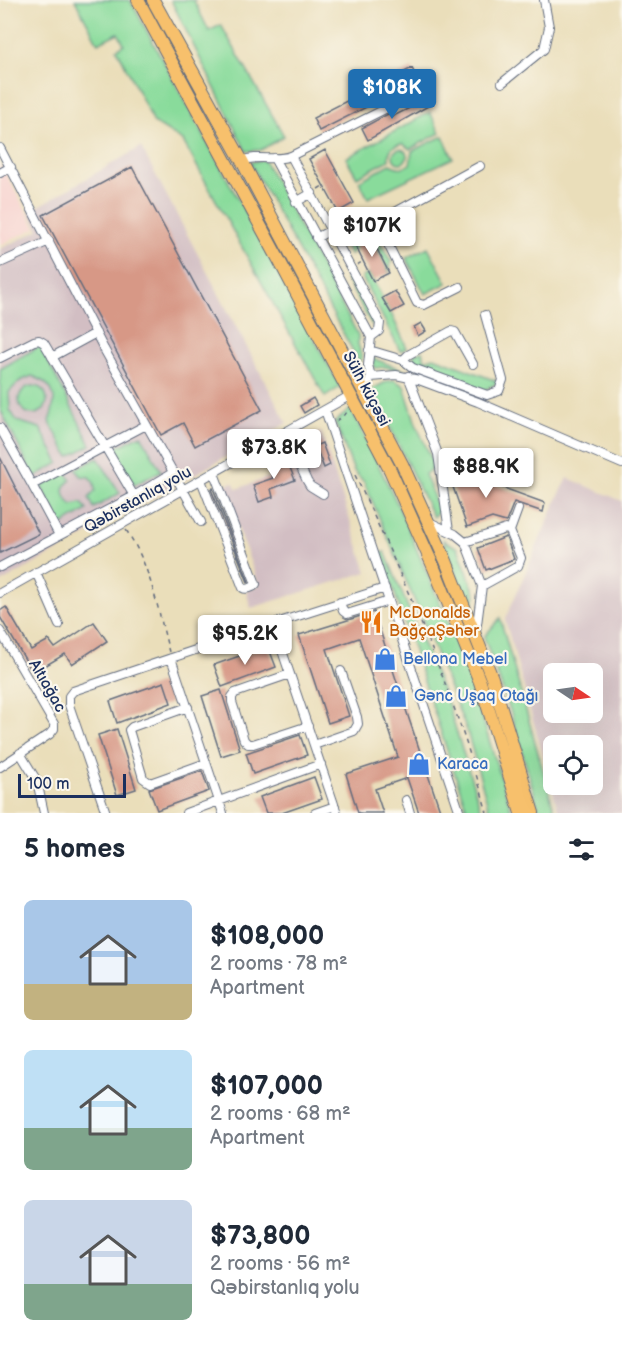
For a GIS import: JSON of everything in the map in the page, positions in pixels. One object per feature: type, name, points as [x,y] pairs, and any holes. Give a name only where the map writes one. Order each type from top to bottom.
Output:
[{"type":"highway","name":"Sülh küçəsi","points":[[138,0],[351,394],[412,516],[464,641],[489,710],[521,813]]},
{"type":"highway","name":"Sülh küçəsi","points":[[153,0],[242,161],[402,464],[476,637],[505,717],[533,813]]},
{"type":"highway","points":[[351,394],[363,388]]},
{"type":"street","points":[[502,83],[544,49],[549,27],[544,0]]},
{"type":"street","points":[[242,161],[254,157],[291,156],[405,99]]},
{"type":"street","points":[[0,148],[96,333],[201,522]]},
{"type":"street","points":[[291,156],[380,323],[379,331],[371,337]]},
{"type":"street","points":[[274,158],[371,337],[368,365],[371,377],[363,388]]},
{"type":"street","points":[[377,222],[480,166]]},
{"type":"street","points":[[0,174],[11,167]]},
{"type":"street","points":[[296,202],[312,193]]},
{"type":"street","points":[[316,238],[362,214],[371,216],[377,222],[417,303],[424,305],[460,287]]},
{"type":"street","points":[[0,263],[49,241]]},
{"type":"street","points":[[369,350],[403,360],[413,368],[487,395],[494,394],[499,391],[502,380],[485,315]]},
{"type":"street","points":[[403,360],[451,331],[455,332],[473,363]]},
{"type":"street","points":[[52,357],[96,333]]},
{"type":"street","points":[[0,358],[34,341],[39,340],[44,343],[134,496]]},
{"type":"street","points":[[371,377],[408,376],[478,402],[622,464]]},
{"type":"street","points":[[408,376],[438,454],[449,531]]},
{"type":"street","name":"Qəbirstanlıq yolu","points":[[0,593],[285,434],[351,394]]},
{"type":"street","points":[[325,410],[460,813]]},
{"type":"street","points":[[32,485],[146,425]]},
{"type":"street","points":[[0,428],[59,535]]},
{"type":"street","points":[[285,434],[310,486],[323,494]]},
{"type":"street","points":[[0,567],[134,496],[174,472]]},
{"type":"street","points":[[201,480],[243,588],[254,586],[256,584],[214,473]]},
{"type":"street","points":[[482,586],[520,563],[521,558],[510,531],[518,509]]},
{"type":"street","points":[[428,521],[465,542],[482,586],[476,637]]},
{"type":"street","points":[[465,542],[502,529],[510,531]]},
{"type":"street","points":[[36,572],[59,625]]},
{"type":"street","points":[[106,813],[69,705],[69,696],[77,688],[385,588]]},
{"type":"street","points":[[340,602],[343,611],[347,614],[389,601]]},
{"type":"street","points":[[273,624],[336,810],[315,813]]},
{"type":"street","name":"Altıağac","points":[[0,631],[54,724],[54,729],[50,734],[0,767]]},
{"type":"street","points":[[171,658],[223,813]]},
{"type":"street","points":[[314,745],[354,731],[358,724],[341,671]]},
{"type":"street","points":[[290,674],[232,696],[244,740],[248,744],[253,744],[308,726]]},
{"type":"street","points":[[188,707],[129,730],[143,778],[150,783],[206,763]]},
{"type":"street","points":[[20,753],[38,781],[44,813]]},
{"type":"street","points":[[186,813],[321,764]]},
{"type":"street","points":[[406,800],[411,813]]},
{"type":"path","points":[[334,423],[351,409]]},
{"type":"path","points":[[353,471],[386,541],[446,685],[487,813]]},
{"type":"path","points":[[122,524],[139,550],[148,570],[171,658]]},
{"type":"shaded area","points":[[141,147],[287,423],[0,583],[0,249],[39,230],[29,212]]},
{"type":"shaded area","points":[[0,164],[36,228],[0,245]]},
{"type":"shaded area","points":[[321,432],[367,572],[251,608],[246,591],[259,586],[223,486],[233,482],[237,489],[269,477],[265,462],[291,445]]},
{"type":"shaded area","points":[[568,478],[622,501],[622,813],[559,813],[554,795],[603,795],[603,735],[543,735],[543,756],[505,620]]},
{"type":"green space","points":[[75,0],[130,0],[340,387],[325,397],[183,141],[154,123],[117,49],[124,44],[118,33],[98,43]]},
{"type":"green space","points":[[171,0],[195,0],[209,31],[221,25],[284,136],[261,150],[246,151]]},
{"type":"green space","points":[[430,112],[440,133],[410,149],[403,144],[393,147],[389,153],[389,160],[357,177],[346,158]]},
{"type":"green space","points":[[443,136],[453,158],[368,198],[359,181],[390,164],[400,167],[407,166],[410,164],[412,151]]},
{"type":"green space","points":[[397,149],[403,149],[407,156],[403,163],[397,163],[393,159],[393,153]]},
{"type":"green space","points":[[264,160],[358,335],[362,358],[359,362],[250,162]]},
{"type":"green space","points":[[360,220],[368,222],[391,262],[389,273],[370,235],[354,243],[356,248],[350,255],[340,233]]},
{"type":"green space","points":[[428,247],[447,283],[425,294],[406,258]]},
{"type":"green space","points":[[369,273],[407,348],[400,351],[362,277]]},
{"type":"green space","points":[[350,277],[375,323],[372,325],[346,279]]},
{"type":"green space","points":[[40,346],[91,445],[69,457],[49,421],[54,406],[53,393],[50,388],[32,376],[20,381],[9,392],[10,410],[17,421],[40,428],[59,463],[34,477],[0,409],[0,369]]},
{"type":"green space","points":[[422,351],[425,360],[434,357],[499,382],[483,391],[417,366],[413,354]]},
{"type":"green space","points":[[372,358],[411,373],[385,367],[375,368]]},
{"type":"green space","points":[[395,380],[404,386],[416,424],[435,467],[425,474],[439,511],[433,517],[372,389]]},
{"type":"green space","points":[[33,386],[43,390],[47,400],[43,410],[33,414],[23,410],[19,400],[23,390]]},
{"type":"green space","points":[[351,409],[396,501],[464,660],[512,813],[490,813],[467,731],[364,482],[354,471],[335,422]]},
{"type":"green space","points":[[141,435],[161,471],[134,485],[113,449]]},
{"type":"green space","points":[[98,458],[120,493],[94,508],[89,498],[95,491],[94,483],[89,477],[81,476],[76,469]]},
{"type":"green space","points":[[66,472],[71,480],[64,489],[66,499],[71,505],[82,503],[87,510],[62,525],[41,486]]},
{"type":"green space","points":[[443,540],[458,548],[476,596],[470,609]]},
{"type":"green space","points":[[385,552],[448,704],[482,813],[468,813],[381,553]]},
{"type":"green space","points":[[500,618],[543,770],[543,795],[550,795],[555,813],[540,813],[510,710],[484,637]]},
{"type":"building","points":[[412,68],[418,81],[319,131],[313,118]]},
{"type":"building","points":[[427,99],[430,105],[368,140],[362,128],[390,113],[392,117]]},
{"type":"building","points":[[325,150],[354,203],[338,212],[309,159]]},
{"type":"building","points":[[132,167],[262,410],[195,446],[183,423],[161,435],[43,215]]},
{"type":"building","points":[[370,235],[389,273],[373,281],[354,243]]},
{"type":"building","points":[[395,291],[404,306],[391,313],[382,298]]},
{"type":"building","points":[[421,323],[426,331],[418,336],[414,327]]},
{"type":"building","points":[[313,398],[317,405],[304,413],[300,406]]},
{"type":"building","points":[[322,443],[330,465],[324,468],[318,453],[305,458],[303,451]]},
{"type":"building","points":[[0,457],[39,534],[0,553]]},
{"type":"building","points":[[286,458],[295,480],[271,489],[273,497],[259,502],[253,485],[273,478],[268,465]]},
{"type":"building","points":[[446,467],[545,503],[543,512],[514,502],[506,522],[492,518],[467,527]]},
{"type":"building","points":[[213,488],[249,582],[211,489]]},
{"type":"building","points":[[506,537],[514,559],[486,570],[478,548]]},
{"type":"building","points":[[6,607],[31,650],[49,640],[55,648],[94,622],[107,641],[72,664],[65,654],[33,673],[0,617],[0,611]]},
{"type":"building","points":[[374,612],[441,813],[419,813],[407,778],[375,789],[383,813],[358,813],[346,774],[398,757],[359,638],[327,649],[349,716],[328,723],[299,635]]},
{"type":"building","points":[[268,646],[276,667],[222,687],[214,665]]},
{"type":"building","points":[[164,682],[171,703],[117,723],[110,701]]},
{"type":"building","points":[[221,690],[240,750],[221,756],[202,696]]},
{"type":"building","points":[[117,729],[136,789],[117,795],[98,735]]},
{"type":"building","points":[[300,735],[307,755],[253,774],[246,753]]},
{"type":"building","points":[[202,771],[209,791],[157,810],[149,789]]},
{"type":"building","points":[[314,777],[322,799],[282,813],[266,813],[260,797]]},
{"type":"place","name":"McDonalds BağçaŞəhər","points":[[371,622]]},
{"type":"place","name":"Bellona Mebel","points":[[385,659]]},
{"type":"place","name":"Gənc Uşaq Otağı","points":[[396,696]]},
{"type":"place","name":"Karaca","points":[[419,764]]}]
